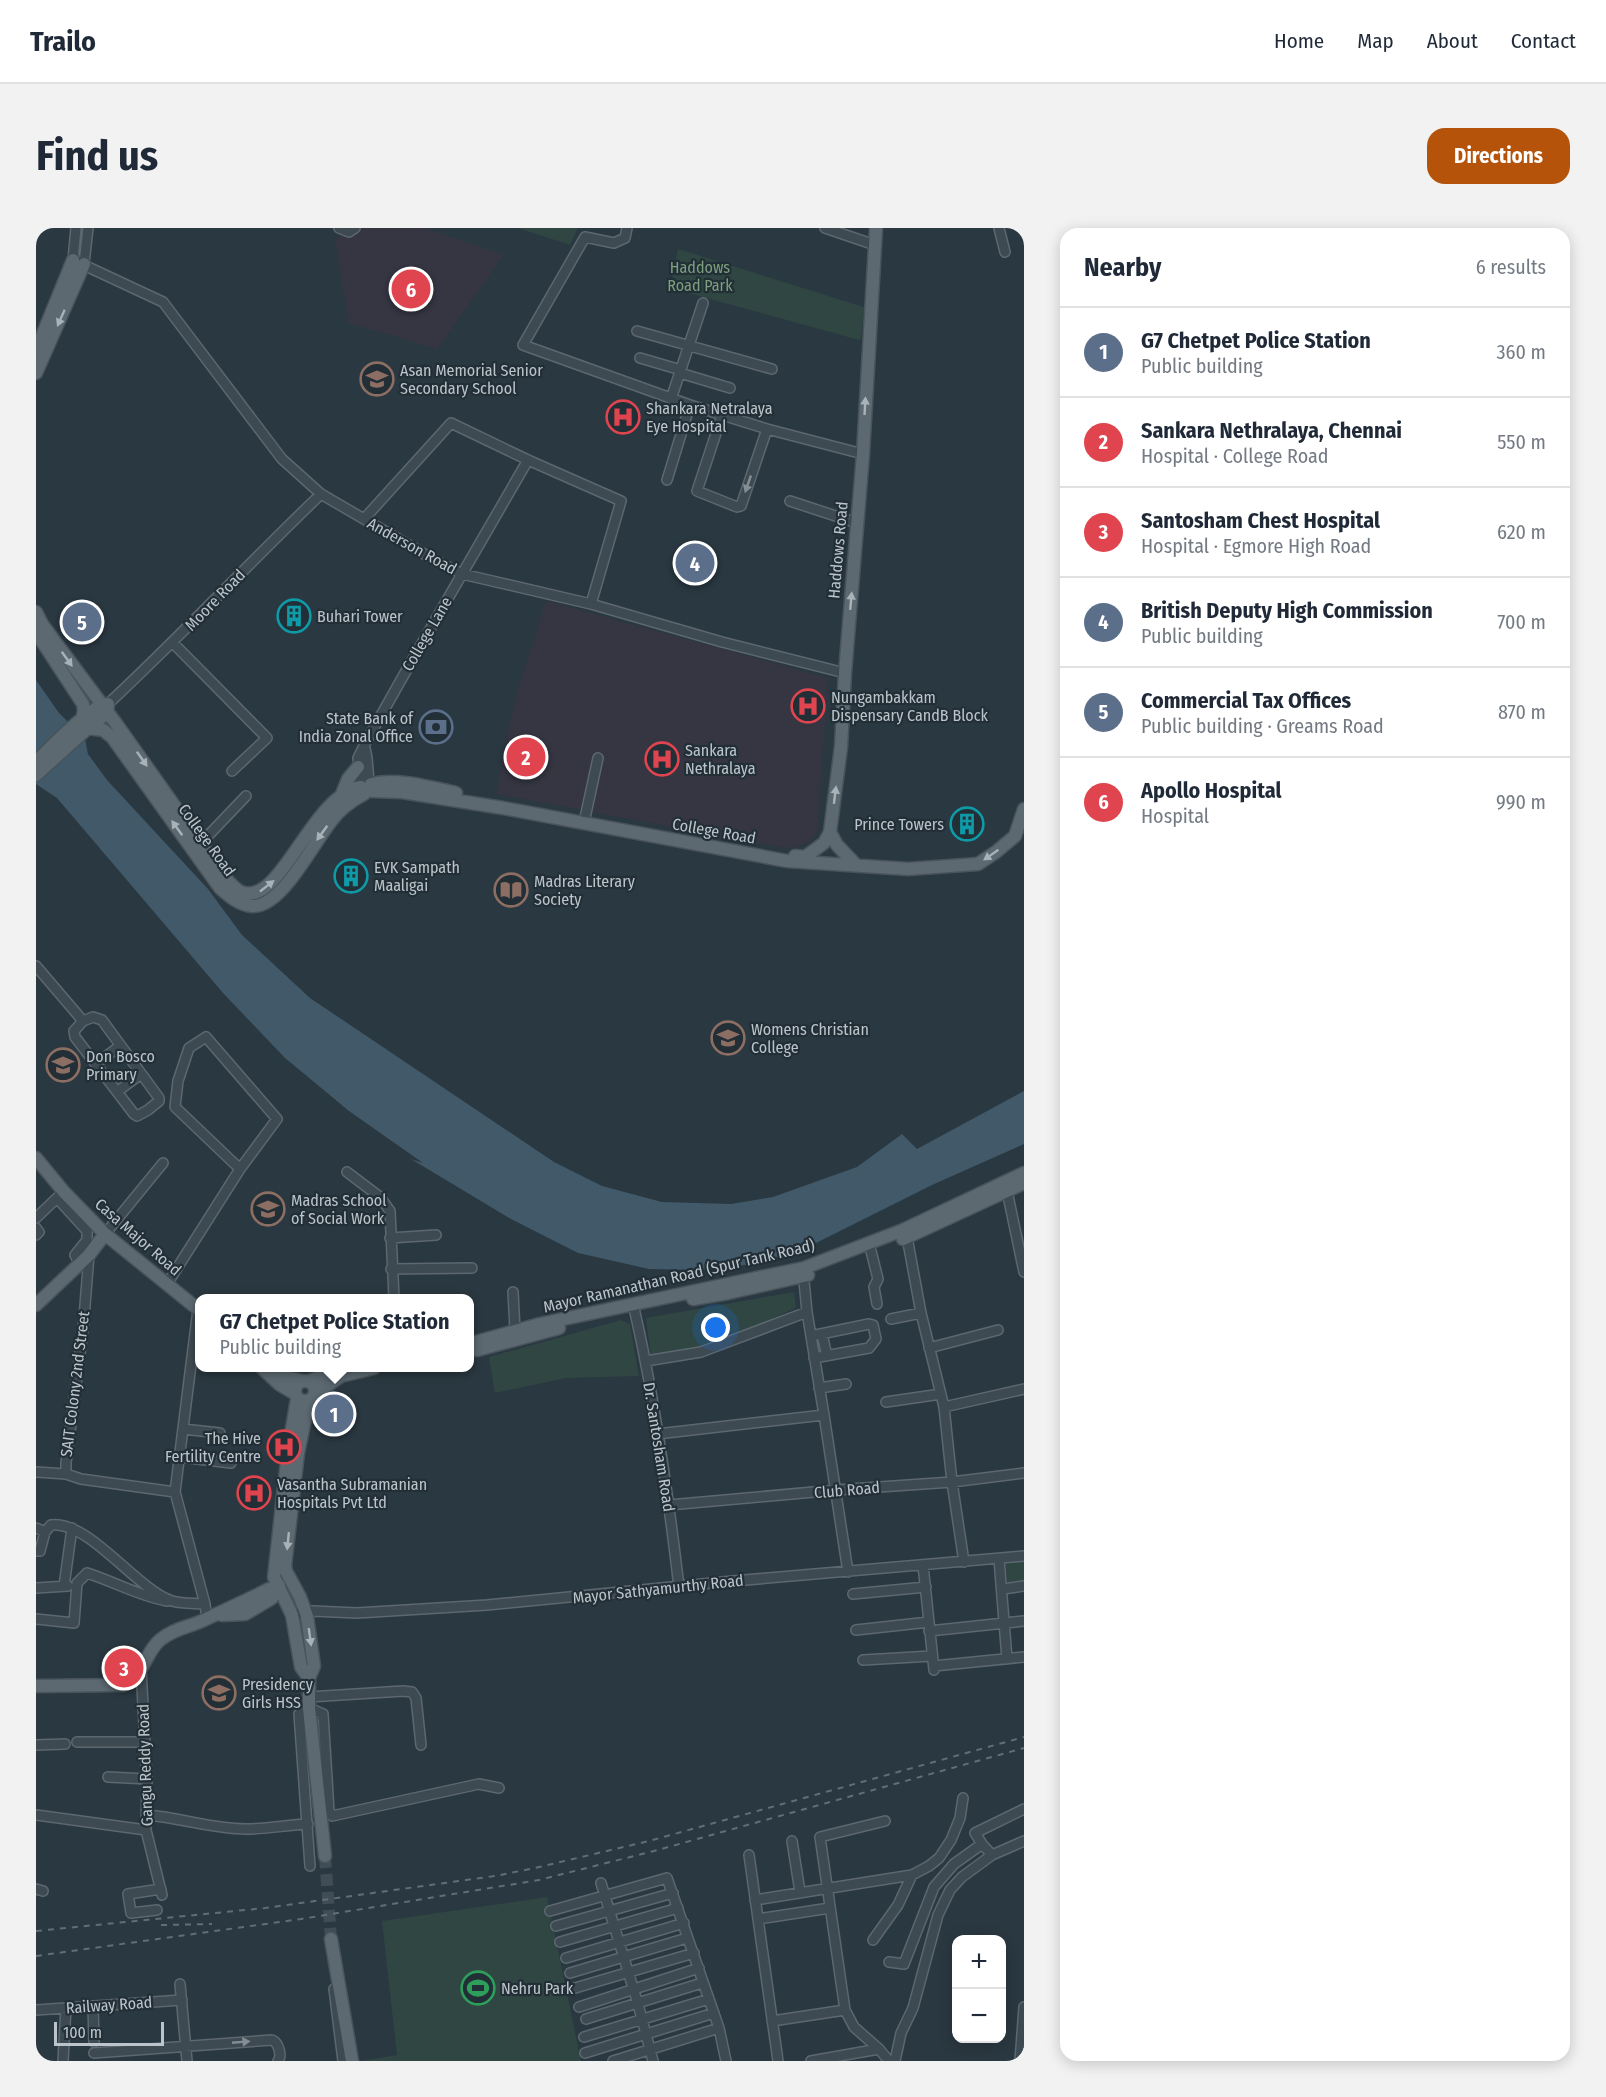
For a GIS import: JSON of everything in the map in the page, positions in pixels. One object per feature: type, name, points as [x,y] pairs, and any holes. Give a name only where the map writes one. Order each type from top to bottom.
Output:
[{"type":"main road","name":"Haddows Road","points":[[830,832],[841,747],[863,454],[876,228]]},
{"type":"main road","points":[[36,351],[78,262]]},
{"type":"main road","points":[[36,373],[78,262]]},
{"type":"main road","name":"College Road","points":[[36,612],[42,624],[105,707],[227,880],[240,892],[252,894],[262,891],[273,882],[321,814],[342,794],[380,782],[415,784],[788,856],[805,857],[824,843],[830,832]]},
{"type":"main road","points":[[36,632],[83,704],[84,711],[81,727],[36,775]]},
{"type":"main road","points":[[36,762],[105,707]]},
{"type":"main road","name":"College Road","points":[[81,727],[103,730],[112,737],[220,888],[236,901],[252,906],[267,903],[281,891],[332,820],[366,787],[503,808],[786,861],[908,869],[978,864],[1015,836],[1024,809]]},
{"type":"main road","points":[[342,794],[348,779],[358,767]]},
{"type":"main road","points":[[830,832],[837,845],[856,865]]},
{"type":"main road","name":"Casa Major Road","points":[[36,1158],[61,1195],[108,1237],[195,1307]]},
{"type":"main road","name":"Mayor Ramanathan Road (Spur Tank Road)","points":[[474,1351],[634,1308],[728,1293],[803,1273],[871,1251],[1024,1173]]},
{"type":"main road","name":"Mayor Ramanathan Road (Spur Tank Road)","points":[[474,1342],[515,1330],[803,1273],[905,1234],[1024,1183]]},
{"type":"main road","points":[[91,1253],[95,1242],[94,1223]]},
{"type":"main road","points":[[36,1305],[108,1237]]},
{"type":"main road","points":[[266,1372],[279,1384],[304,1397]]},
{"type":"main road","points":[[271,1372],[305,1381],[315,1388],[304,1397],[292,1423],[274,1568],[276,1588],[292,1615],[301,1667],[309,1678]]},
{"type":"main road","points":[[326,1856],[309,1702],[309,1678],[314,1666],[306,1612],[285,1566],[304,1397],[295,1387],[331,1372]]},
{"type":"main road","points":[[304,1397],[341,1376],[358,1372]]},
{"type":"main road","points":[[36,1686],[123,1685],[133,1680],[149,1652],[159,1640],[173,1631],[211,1616],[245,1614],[272,1598],[276,1588],[289,1576]]},
{"type":"main road","points":[[331,1939],[352,2061]]},
{"type":"street","points":[[76,228],[78,262]]},
{"type":"street","points":[[78,262],[88,228]]},
{"type":"street","points":[[627,228],[625,238],[614,243],[585,237],[523,345],[671,399],[767,429],[863,454]]},
{"type":"street","points":[[825,228],[876,244]]},
{"type":"street","points":[[999,228],[1005,252]]},
{"type":"street","name":"Anderson Road","points":[[78,262],[163,302],[282,459],[321,494],[462,574],[591,604],[722,642],[845,673]]},
{"type":"street","points":[[671,399],[703,303]]},
{"type":"street","points":[[636,331],[772,369]]},
{"type":"street","points":[[640,358],[730,388]]},
{"type":"street","points":[[667,480],[690,405]]},
{"type":"street","points":[[722,415],[697,491],[737,507],[741,506],[767,429]]},
{"type":"street","points":[[363,519],[451,423],[621,501],[591,604]]},
{"type":"street","name":"College Lane","points":[[358,767],[358,758],[406,671],[528,460]]},
{"type":"street","name":"Moore Road","points":[[105,707],[173,643],[321,494]]},
{"type":"street","points":[[790,501],[857,523]]},
{"type":"street","points":[[173,643],[267,738],[232,771]]},
{"type":"street","points":[[365,748],[366,787]]},
{"type":"street","points":[[585,818],[597,758]]},
{"type":"street","points":[[358,767],[366,787]]},
{"type":"street","points":[[201,843],[246,796]]},
{"type":"street","points":[[36,966],[83,1021]]},
{"type":"street","points":[[93,1017],[100,1018],[120,1046],[159,1098],[159,1101],[148,1110],[137,1116],[74,1035],[74,1030],[83,1021],[93,1017]]},
{"type":"street","points":[[167,1284],[240,1169],[277,1119],[206,1037],[189,1048],[178,1081],[175,1107],[240,1169]]},
{"type":"street","points":[[97,1063],[120,1046]]},
{"type":"street","points":[[118,1091],[141,1074]]},
{"type":"street","points":[[108,1237],[163,1163]]},
{"type":"street","points":[[348,1172],[380,1197],[390,1211],[394,1294]]},
{"type":"street","points":[[1007,1191],[1024,1272]]},
{"type":"street","points":[[36,1218],[61,1195],[87,1231],[87,1240],[75,1255],[80,1264]]},
{"type":"street","points":[[36,1228],[39,1232],[36,1235]]},
{"type":"street","points":[[905,1234],[944,1407],[964,1562]]},
{"type":"street","points":[[390,1238],[436,1235]]},
{"type":"street","points":[[871,1251],[878,1279],[874,1287],[877,1304]]},
{"type":"street","name":"SAIT Colony 2nd Street","points":[[91,1253],[66,1474],[73,1478],[175,1492]]},
{"type":"street","points":[[392,1269],[472,1268]]},
{"type":"street","points":[[803,1273],[807,1312],[848,1572]]},
{"type":"street","points":[[513,1292],[515,1330]]},
{"type":"street","name":"Dr. Santosham Road","points":[[634,1308],[646,1361],[669,1505],[679,1587]]},
{"type":"street","points":[[646,1361],[701,1352],[807,1312]]},
{"type":"street","points":[[891,1319],[921,1313]]},
{"type":"street","points":[[811,1336],[864,1324],[873,1325],[875,1328],[876,1339],[869,1348],[814,1358]]},
{"type":"street","points":[[929,1348],[998,1330]]},
{"type":"street","points":[[822,1334],[827,1356]]},
{"type":"street","points":[[195,1340],[175,1492],[205,1604],[211,1616]]},
{"type":"street","points":[[819,1388],[846,1384]]},
{"type":"street","points":[[944,1407],[1024,1389]]},
{"type":"street","points":[[886,1402],[940,1394]]},
{"type":"street","points":[[657,1434],[824,1415]]},
{"type":"street","points":[[183,1429],[220,1433]]},
{"type":"street","points":[[180,1457],[231,1463]]},
{"type":"street","points":[[36,1472],[66,1474]]},
{"type":"street","name":"Club Road","points":[[669,1505],[952,1482],[1024,1473]]},
{"type":"street","points":[[36,1551],[40,1551],[45,1532],[51,1525],[61,1524],[72,1528],[159,1594],[173,1601]]},
{"type":"street","points":[[36,1528],[45,1532]]},
{"type":"street","points":[[64,1586],[72,1528]]},
{"type":"street","name":"Mayor Sathyamurthy Road","points":[[292,1615],[306,1612],[357,1612],[487,1605],[1024,1556]]},
{"type":"street","points":[[999,1559],[1006,1623],[1007,1659]]},
{"type":"street","points":[[923,1565],[934,1668],[1024,1657]]},
{"type":"street","points":[[36,1619],[74,1623],[77,1583],[87,1574],[109,1580],[148,1598],[205,1604]]},
{"type":"street","points":[[1003,1589],[1024,1586]]},
{"type":"street","points":[[36,1588],[76,1587]]},
{"type":"street","points":[[852,1594],[926,1587]]},
{"type":"street","points":[[856,1630],[1024,1621]]},
{"type":"street","points":[[863,1660],[933,1656]]},
{"type":"street","name":"Gangu Reddy Road","points":[[141,1669],[147,1779],[146,1830],[161,1892],[128,1894],[131,1913],[157,1910]]},
{"type":"street","points":[[310,1866],[299,1714],[309,1702],[403,1691],[412,1692],[416,1698],[421,1745]]},
{"type":"street","points":[[309,1702],[323,1714],[329,1811],[332,1816],[479,1784],[499,1788]]},
{"type":"street","points":[[77,1742],[144,1742]]},
{"type":"street","points":[[36,1745],[64,1744]]},
{"type":"street","points":[[108,1777],[147,1779]]},
{"type":"street","points":[[755,1900],[912,1875],[939,1858],[951,1840],[960,1818],[963,1798]]},
{"type":"street","points":[[992,1855],[975,1833],[1024,1809]]},
{"type":"street","points":[[36,1815],[146,1830]]},
{"type":"street","points":[[148,1815],[246,1829],[308,1824]]},
{"type":"street","points":[[885,1821],[820,1837],[845,2010],[854,2027],[889,2061]]},
{"type":"street","points":[[792,1841],[800,1892]]},
{"type":"street","points":[[895,2061],[901,2033],[913,2008],[938,1915],[945,1899],[962,1877],[992,1855],[1024,1842]]},
{"type":"street","points":[[889,1962],[904,1964],[934,1887],[954,1864],[982,1844]]},
{"type":"street","points":[[749,1855],[778,2061]]},
{"type":"street","points":[[873,1940],[898,1905],[912,1875]]},
{"type":"street","points":[[550,1911],[667,1878],[684,1923],[702,1983],[710,1999],[726,2061]]},
{"type":"street","points":[[601,1883],[629,1972],[653,2061]]},
{"type":"street","points":[[556,1926],[673,1893]]},
{"type":"street","points":[[560,1942],[678,1908]]},
{"type":"street","points":[[758,1918],[830,1908]]},
{"type":"street","points":[[566,1958],[684,1923]]},
{"type":"street","points":[[570,1973],[687,1938]]},
{"type":"street","points":[[575,1988],[694,1953]]},
{"type":"street","points":[[579,2007],[699,1968]]},
{"type":"street","points":[[332,1975],[343,2061]]},
{"type":"street","points":[[586,2019],[702,1983]]},
{"type":"street","points":[[180,1984],[186,2061]]},
{"type":"street","points":[[584,2037],[710,1999]]},
{"type":"street","name":"Railway Road","points":[[36,2010],[182,2000]]},
{"type":"street","points":[[93,2006],[94,2042]]},
{"type":"street","points":[[1020,2061],[1024,2007]]},
{"type":"street","points":[[63,2061],[66,2008]]},
{"type":"street","points":[[772,2021],[845,2010]]},
{"type":"street","points":[[585,2053],[714,2013]]},
{"type":"street","points":[[614,2061],[719,2028]]},
{"type":"street","points":[[94,2053],[272,2040],[277,2044],[280,2056],[278,2061]]},
{"type":"street","points":[[811,2061],[879,2049]]},
{"type":"shaded area","points":[[346,228],[424,228],[504,255],[437,349],[349,323],[335,241]]},
{"type":"shaded area","name":"Sankara Nethralaya","points":[[546,601],[828,678],[817,831],[809,842],[791,849],[496,794],[509,725]]},
{"type":"shaded area","points":[[36,680],[59,713],[85,739],[88,754],[107,780],[208,889],[242,935],[310,998],[554,1162],[602,1186],[662,1202],[731,1204],[773,1197],[857,1167],[902,1134],[917,1149],[1024,1091],[1024,1144],[932,1185],[808,1247],[754,1264],[699,1270],[649,1269],[578,1253],[511,1219],[411,1159],[423,1163],[349,1111],[285,1058],[223,993],[57,798],[36,784]]},
{"type":"green space","points":[[518,228],[578,228],[570,245]]},
{"type":"green space","name":"Haddows Road Park","points":[[678,249],[864,307],[861,338],[859,340],[670,288]]},
{"type":"green space","points":[[794,1292],[796,1308],[697,1352],[651,1357],[646,1318]]},
{"type":"green space","points":[[621,1320],[630,1324],[639,1376],[566,1378],[495,1393],[489,1357]]},
{"type":"green space","points":[[1024,1561],[1024,1586],[1008,1588],[1005,1563]]},
{"type":"green space","name":"Nehru Park","points":[[547,1897],[581,2061],[361,2061],[397,2055],[382,1921]]},
{"type":"tunnel","points":[[325,1856],[331,1939]]},
{"type":"railway","points":[[36,1931],[265,1908],[495,1876],[649,1841],[1024,1737]]},
{"type":"railway","points":[[36,1956],[301,1919],[539,1880],[654,1851],[1024,1748]]},
{"type":"railway","points":[[161,1925],[212,1924]]},
{"type":"place","name":"Apollo Hospital","points":[[411,289]]},
{"type":"place","name":"Asan Memorial Senior Secondary School","points":[[377,379]]},
{"type":"place","name":"Shankara Netralaya Eye Hospital","points":[[623,417]]},
{"type":"place","name":"British Deputy High Commission","points":[[695,563]]},
{"type":"place","name":"Buhari Tower","points":[[294,616]]},
{"type":"place","name":"Commercial Tax Offices","points":[[82,622]]},
{"type":"place","name":"Nungambakkam Dispensary CandB Block","points":[[808,706]]},
{"type":"place","name":"State Bank of India Zonal Office","points":[[436,727]]},
{"type":"place","name":"Sankara Nethralaya, Chennai","points":[[526,757]]},
{"type":"place","name":"Sankara Nethralaya","points":[[662,759]]},
{"type":"place","name":"Prince Towers","points":[[967,824]]},
{"type":"place","name":"EVK Sampath Maaligai","points":[[351,876]]},
{"type":"place","name":"Madras Literary Society","points":[[511,890]]},
{"type":"place","name":"Womens Christian College","points":[[728,1038]]},
{"type":"place","name":"Don Bosco Primary","points":[[63,1065]]},
{"type":"place","name":"Madras School of Social Work","points":[[268,1209]]},
{"type":"place","name":"G7 Chetpet Police Station","points":[[334,1414]]},
{"type":"place","name":"The Hive Fertility Centre","points":[[284,1447]]},
{"type":"place","name":"Vasantha Subramanian Hospitals Pvt Ltd","points":[[254,1493]]},
{"type":"place","name":"Santosham Chest Hospital","points":[[124,1668]]},
{"type":"place","name":"Presidency Girls HSS","points":[[219,1693]]},
{"type":"place","name":"Nehru Park","points":[[478,1988]]}]
